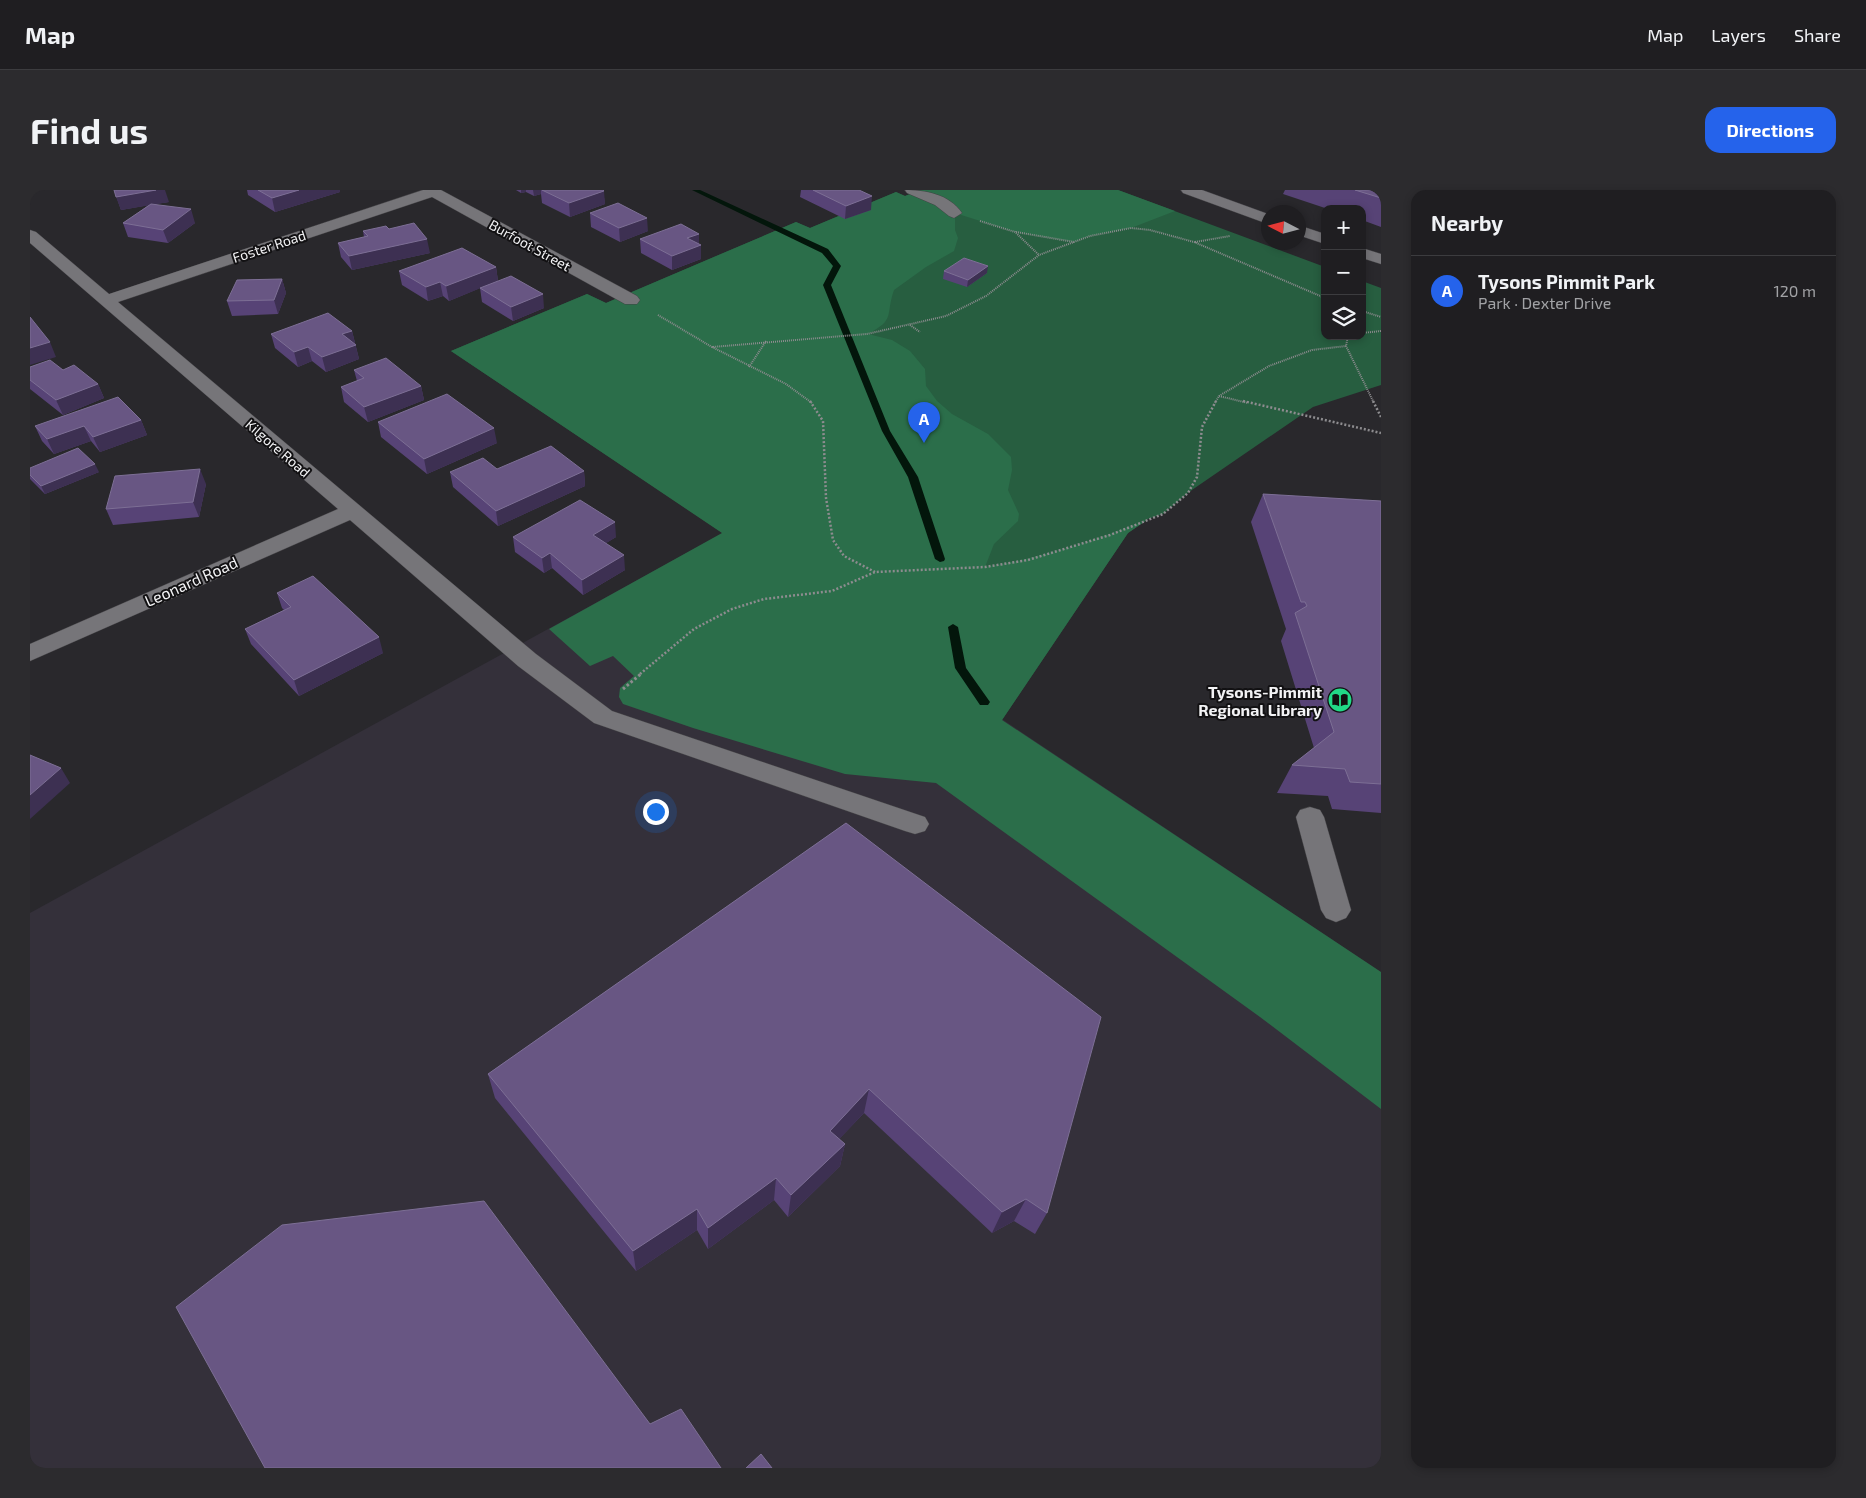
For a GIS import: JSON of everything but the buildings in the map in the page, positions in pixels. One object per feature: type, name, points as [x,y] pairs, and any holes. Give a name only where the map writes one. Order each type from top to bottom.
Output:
[{"type":"street","points":[[912,190],[940,202],[954,213]]},
{"type":"street","points":[[1188,190],[1261,216]]},
{"type":"street","name":"Burfoot Street","points":[[431,191],[631,300]]},
{"type":"street","name":"Foster Road","points":[[106,300],[431,191]]},
{"type":"street","points":[[1306,233],[1321,238]]},
{"type":"street","name":"Kilgore Road","points":[[30,235],[527,660],[603,717],[915,824]]},
{"type":"street","points":[[1366,254],[1381,259]]},
{"type":"street","name":"Leonard Road","points":[[30,653],[352,511]]},
{"type":"street","points":[[1310,817],[1336,910]]},
{"type":"path","points":[[954,213],[1015,232],[1074,242]]},
{"type":"path","points":[[712,347],[867,334],[946,316],[986,296],[1039,255],[1090,236],[1131,228],[1167,233],[1194,242],[1321,296]]},
{"type":"path","points":[[1015,232],[1039,255]]},
{"type":"path","points":[[631,300],[712,347],[785,384],[810,400],[822,416],[825,480],[836,546],[852,562],[875,572]]},
{"type":"path","points":[[1366,312],[1381,317]]},
{"type":"path","points":[[910,325],[920,332]]},
{"type":"path","points":[[1366,333],[1381,331]]},
{"type":"path","points":[[1347,340],[1346,346],[1381,417]]},
{"type":"path","points":[[749,367],[766,341]]},
{"type":"path","points":[[603,717],[622,690],[694,629],[732,609],[764,598],[832,591],[875,572],[985,567],[1028,560],[1110,535],[1163,514],[1188,493],[1197,477],[1202,427],[1219,396],[1269,366],[1312,350],[1346,346]]},
{"type":"path","points":[[1219,396],[1381,433]]},
{"type":"shaded area","points":[[723,533],[1381,972],[1381,1468],[30,1468],[30,913]]},
{"type":"green space","points":[[920,190],[1118,190],[1261,243],[1261,250],[1279,250],[1321,266],[1321,340],[1366,340],[1366,282],[1381,288],[1381,385],[1313,407],[1189,492],[1163,514],[1148,519],[1128,533],[1002,720],[451,351],[587,294],[606,303],[796,222],[810,228],[896,192],[905,196]]},
{"type":"green space","points":[[920,190],[1118,190],[1175,211],[1131,228],[1090,236],[1074,242],[1015,232],[955,213],[955,230],[958,238],[954,251],[926,267],[894,290],[886,320],[877,329],[868,334],[892,340],[910,351],[925,369],[926,386],[937,401],[952,414],[988,434],[1011,457],[1012,470],[1008,490],[1019,514],[1018,521],[994,544],[985,567],[1067,548],[1147,520],[1128,533],[1002,720],[1381,972],[1381,1109],[1260,1017],[936,783],[845,774],[693,728],[623,704],[619,697],[620,688],[634,676],[613,656],[590,666],[549,629],[722,533],[451,351],[587,294],[606,303],[796,222],[810,228],[896,192],[905,196]]},
{"type":"waterway","points":[[695,190],[825,251],[837,266],[827,285],[886,431],[913,477],[940,559]]},
{"type":"waterway","points":[[953,627],[961,668],[984,702]]},
{"type":"place","name":"Tysons Pimmit Park","points":[[924,443]]},
{"type":"place","name":"Tysons-Pimmit Regional Library","points":[[1340,700]]}]
